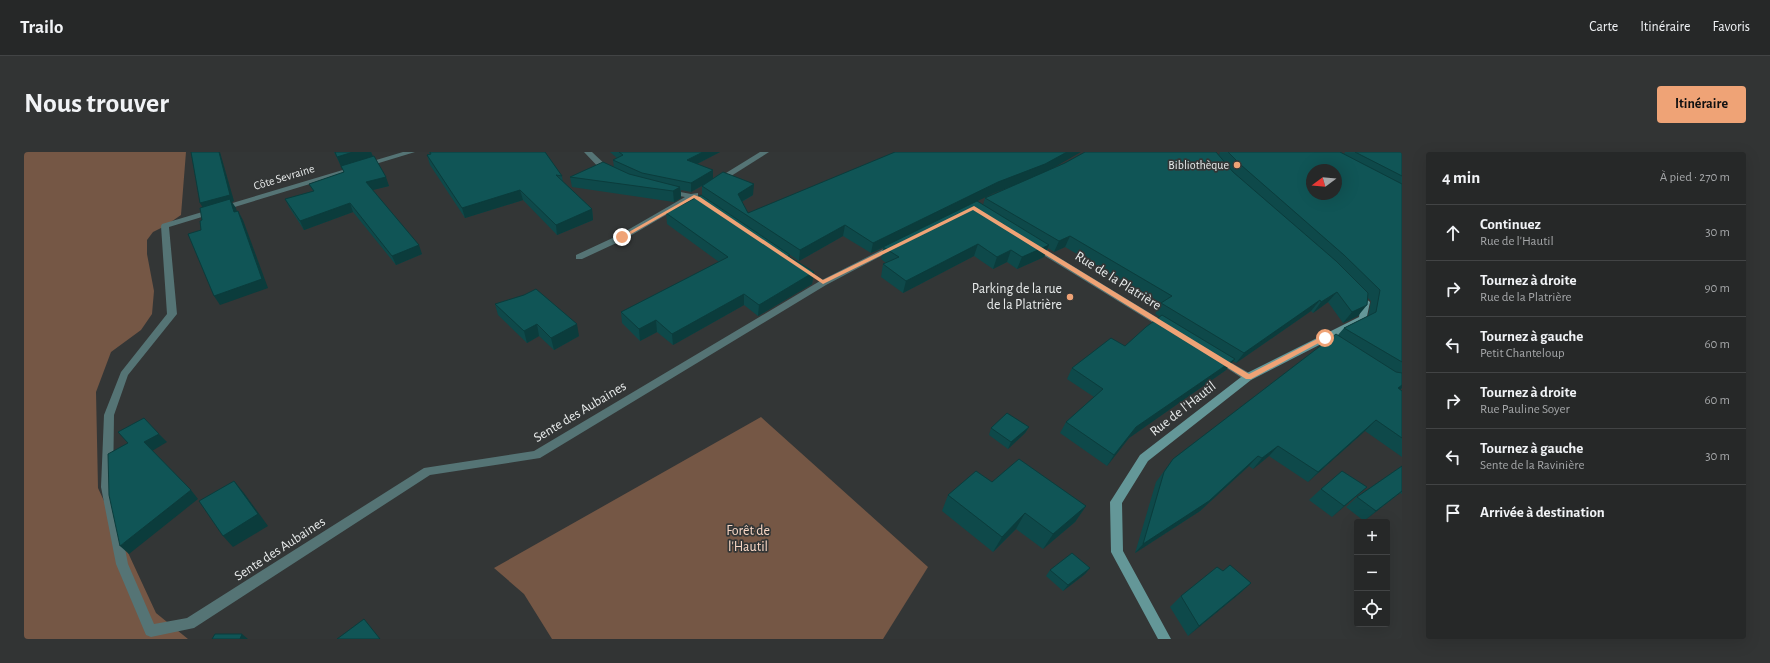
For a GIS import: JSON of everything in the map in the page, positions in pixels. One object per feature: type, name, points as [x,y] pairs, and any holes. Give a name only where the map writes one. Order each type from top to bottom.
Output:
[{"type":"main road","name":"Rue de l'Hautil","points":[[1165,639],[1117,552],[1116,502],[1144,458],[1248,377],[1363,319],[1366,302],[1355,292]]},
{"type":"street","name":"Côte Sevraine","points":[[151,631],[122,564],[107,487],[109,415],[124,374],[172,314],[165,226],[411,152]]},
{"type":"street","points":[[588,152],[606,170],[620,176]]},
{"type":"street","points":[[713,184],[765,152]]},
{"type":"street","points":[[655,188],[697,194],[718,211]]},
{"type":"street","points":[[579,257],[622,237],[697,194]]},
{"type":"street","name":"Rue de la Platrière","points":[[1025,240],[1177,333]]},
{"type":"street","name":"Sente des Aubaines","points":[[151,631],[189,624],[428,471],[536,455],[820,280],[905,242]]},
{"type":"street","points":[[1325,338],[1338,346]]},
{"type":"street","points":[[1209,353],[1248,377]]},
{"type":"green space","points":[[24,152],[186,152],[181,215],[153,232],[147,240],[147,254],[154,291],[152,314],[141,330],[111,352],[96,392],[98,488],[156,613],[188,639],[24,639]]},
{"type":"green space","name":"Forêt de l'Hautil","points":[[761,417],[928,567],[883,639],[552,639],[524,594],[494,568]]},
{"type":"building","points":[[191,152],[219,152],[230,195],[200,203]]},
{"type":"building","points":[[335,152],[353,152],[337,157]]},
{"type":"building","points":[[430,152],[545,152],[562,176],[556,175],[592,209],[556,225],[520,190],[462,208],[427,155],[431,154]]},
{"type":"building","points":[[619,152],[703,152],[687,160],[713,170],[691,183],[642,173],[613,160],[623,155]]},
{"type":"building","points":[[895,152],[1067,152],[1045,164],[998,182],[873,243],[845,225],[800,250],[702,186],[723,172],[754,184],[738,194],[748,213]]},
{"type":"building","points":[[1085,152],[1216,152],[1233,172],[1336,261],[1368,293],[1367,305],[1352,312],[1337,292],[1321,302],[1320,300],[1244,353],[1161,303],[1172,296],[1070,236],[1059,241],[985,198],[1065,163]]},
{"type":"building","points":[[1228,152],[1340,152],[1402,184],[1402,362],[1344,328],[1376,312],[1380,290],[1344,255]]},
{"type":"building","points":[[1355,152],[1402,152],[1402,176]]},
{"type":"building","points":[[374,156],[386,177],[366,182],[419,245],[392,256],[350,203],[300,221],[285,199],[314,191],[309,184],[344,172],[341,166]]},
{"type":"building","points":[[603,162],[629,174],[680,187],[673,191],[570,177]]},
{"type":"building","points":[[701,195],[790,255],[788,256],[814,272],[759,305],[744,294],[672,334],[656,320],[639,329],[621,312],[728,257],[666,213]]},
{"type":"building","points":[[230,199],[234,212],[238,211],[262,279],[214,296],[188,234],[201,230],[200,221],[202,220],[200,208]]},
{"type":"building","points":[[977,201],[1049,245],[1022,257],[1011,250],[997,257],[978,244],[906,281],[883,264],[899,257],[883,247]]},
{"type":"building","points":[[536,289],[577,324],[551,338],[537,324],[524,331],[495,304],[524,295]]},
{"type":"building","points":[[1162,315],[1235,359],[1136,427],[1114,455],[1066,422],[1103,389],[1072,368],[1111,338],[1125,346]]},
{"type":"building","points":[[1336,334],[1396,372],[1402,373],[1402,385],[1398,388],[1402,391],[1402,438],[1376,420],[1318,472],[1278,446],[1262,458],[1258,456],[1209,501],[1143,544],[1164,472],[1173,459]]},
{"type":"building","points":[[1007,413],[1029,427],[1011,442],[991,428]]},
{"type":"building","points":[[144,418],[159,434],[144,442],[191,490],[120,546],[109,495],[108,454],[128,443],[118,432]]},
{"type":"building","points":[[1019,459],[1086,506],[1053,534],[1025,513],[1002,537],[948,495],[976,471],[992,482]]},
{"type":"building","points":[[1402,466],[1402,491],[1376,511],[1357,497]]},
{"type":"building","points":[[1342,471],[1367,487],[1344,506],[1321,489]]},
{"type":"building","points":[[234,481],[258,514],[223,536],[199,501]]},
{"type":"building","points":[[1072,553],[1090,568],[1068,585],[1050,570]]},
{"type":"building","points":[[1230,565],[1251,583],[1199,626],[1181,596],[1217,567],[1223,571]]},
{"type":"building","points":[[364,619],[380,639],[337,639]]},
{"type":"building","points":[[215,634],[242,634],[240,639],[212,639]]},
{"type":"place","name":"Bibliothèque","points":[[1237,165]]},
{"type":"place","name":"Parking de la rue de la Platrière","points":[[1070,297]]},
{"type":"route","points":[[622,237],[694,196],[823,282],[974,208],[1248,377],[1325,338]]}]
